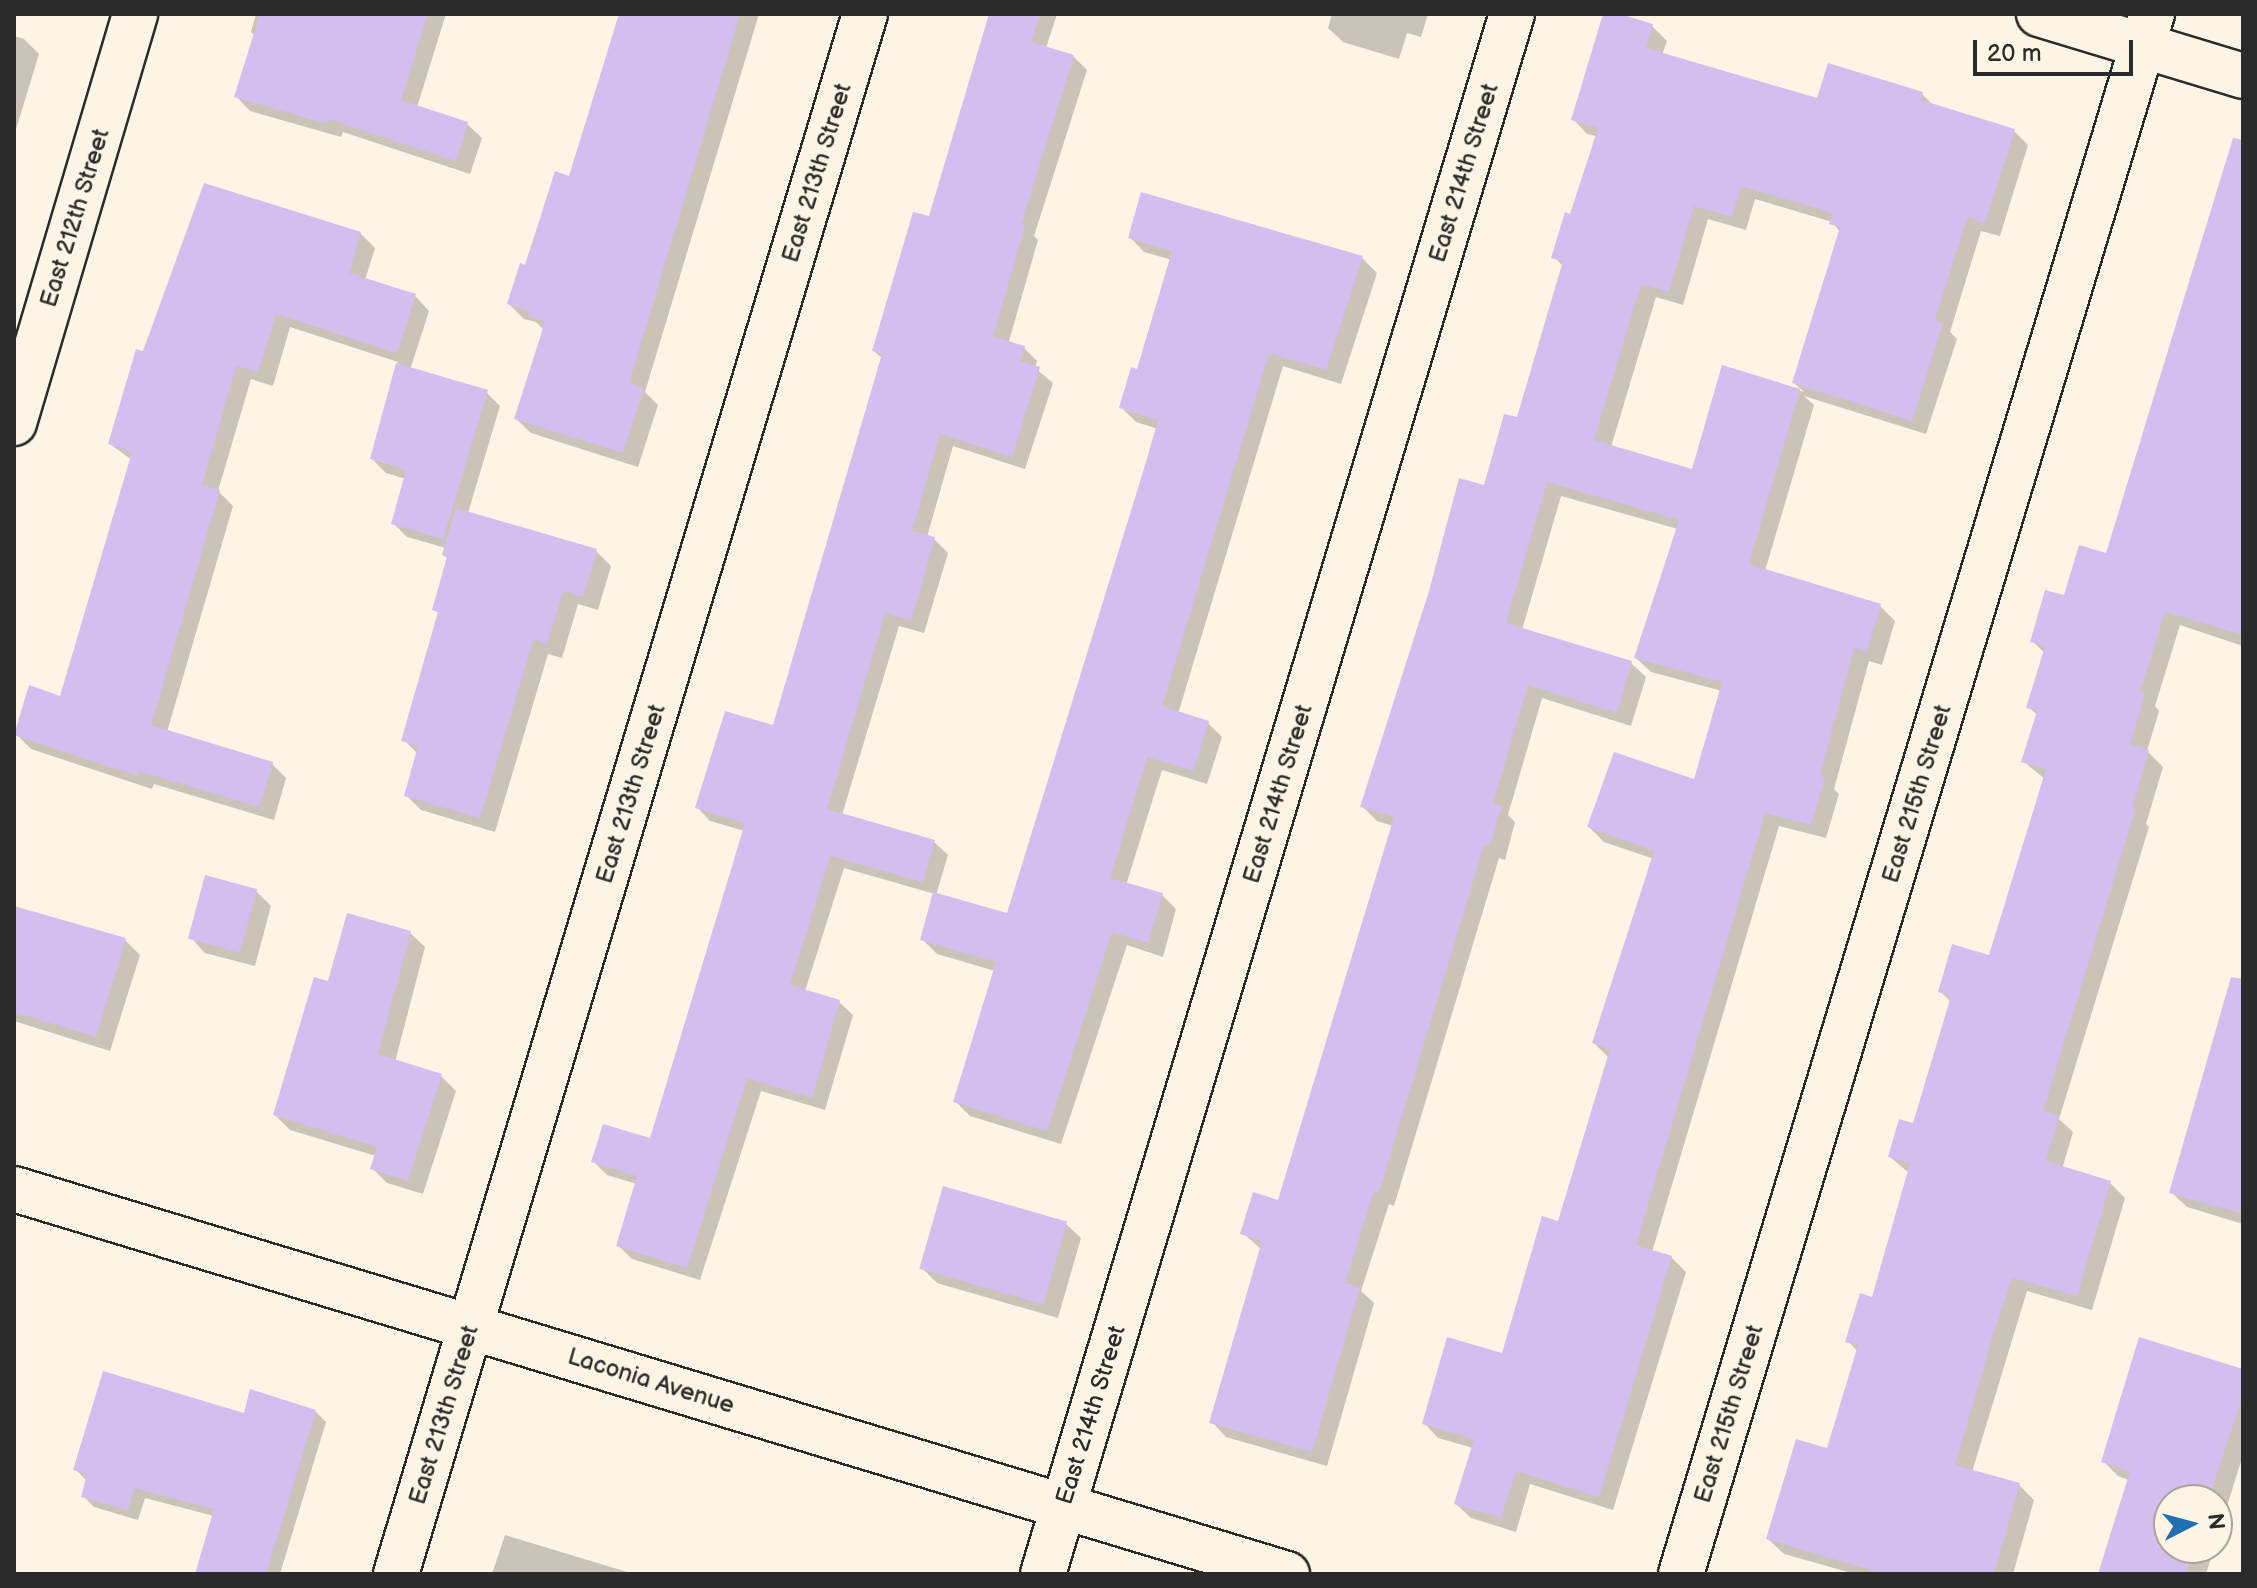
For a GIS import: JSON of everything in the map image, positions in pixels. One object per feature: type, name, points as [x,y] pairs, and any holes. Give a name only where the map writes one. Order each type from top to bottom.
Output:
[{"type":"street","name":"East 212th Street","points":[[14,423],[135,14]]},
{"type":"street","name":"East 213th Street","points":[[396,1574],[865,14]]},
{"type":"street","name":"East 214th Street","points":[[1043,1574],[1512,14]]},
{"type":"street","points":[[2039,14],[2148,30],[2243,76]]},
{"type":"street","name":"East 215th Street","points":[[1681,1574],[2148,30]]},
{"type":"street","name":"Laconia Avenue","points":[[14,1189],[1287,1574]]},
{"type":"building","points":[[260,14],[428,14],[401,100],[468,122],[456,161],[328,119],[327,124],[234,97]]},
{"type":"building","points":[[619,14],[740,14],[629,383],[644,388],[623,453],[514,419],[545,322],[528,316],[530,311],[507,304],[520,263],[525,265],[555,171],[569,176]]},
{"type":"building","points":[[989,14],[1040,14],[1031,42],[1074,55],[1021,224],[1025,225],[993,337],[1025,346],[1020,361],[1040,367],[1012,457],[940,434],[912,531],[935,537],[911,621],[885,613],[827,809],[935,840],[923,882],[830,856],[790,985],[840,1000],[812,1098],[747,1078],[687,1268],[616,1246],[637,1176],[591,1162],[603,1124],[650,1138],[745,823],[695,808],[725,711],[773,725],[882,354],[872,351],[913,212],[929,216]]},
{"type":"building","points":[[1603,14],[1620,14],[1653,24],[1646,48],[1817,98],[1828,63],[1923,92],[1921,100],[2015,129],[1985,223],[1967,217],[1935,320],[1943,323],[1912,421],[1792,383],[1840,227],[1829,224],[1833,213],[1741,186],[1732,217],[1694,206],[1669,292],[1641,284],[1594,440],[1692,469],[1722,365],[1800,389],[1749,564],[1881,604],[1867,652],[1854,648],[1820,776],[1825,777],[1811,825],[1765,813],[1636,1245],[1672,1256],[1599,1497],[1516,1471],[1501,1518],[1454,1504],[1474,1439],[1422,1424],[1447,1337],[1502,1353],[1542,1216],[1558,1221],[1610,1049],[1592,1043],[1654,851],[1587,827],[1614,752],[1694,779],[1722,682],[1634,658],[1679,520],[1547,482],[1506,623],[1632,661],[1617,713],[1528,685],[1493,803],[1502,806],[1490,846],[1484,845],[1379,1192],[1374,1191],[1345,1283],[1360,1287],[1312,1452],[1209,1423],[1262,1241],[1240,1234],[1253,1192],[1278,1200],[1394,817],[1360,807],[1429,591],[1459,478],[1484,485],[1504,414],[1517,417],[1563,261],[1551,258],[1565,212],[1570,214],[1598,128],[1571,120]]},
{"type":"building","points":[[2233,138],[2243,140],[2243,635],[2165,612],[2140,692],[2145,694],[2130,744],[2149,750],[2132,809],[2135,810],[2043,1111],[2059,1116],[2046,1161],[2111,1181],[2077,1296],[2012,1278],[1994,1332],[1955,1465],[2020,1483],[1994,1574],[1884,1574],[1766,1539],[1796,1439],[1827,1448],[1858,1345],[1845,1342],[1860,1293],[1872,1297],[1910,1163],[1888,1157],[1899,1119],[1913,1123],[1951,996],[1938,992],[1952,944],[1989,955],[2046,769],[2021,762],[2037,711],[2026,708],[2045,646],[2030,642],[2045,590],[2064,595],[2079,545],[2106,553]]},
{"type":"building","points":[[204,183],[361,232],[349,273],[416,294],[397,353],[276,314],[258,372],[236,366],[202,485],[220,490],[151,725],[273,762],[259,807],[139,771],[138,776],[14,735],[29,685],[60,696],[132,452],[108,444],[136,349],[143,351]]},
{"type":"building","points":[[1141,192],[1363,256],[1326,370],[1269,353],[1162,706],[1209,721],[1193,771],[1147,757],[1110,878],[1163,893],[1148,943],[1112,932],[1047,1131],[953,1102],[996,962],[920,940],[933,892],[1007,913],[1146,462],[1158,420],[1119,408],[1131,367],[1137,369],[1172,251],[1128,238]]},
{"type":"building","points":[[396,363],[488,390],[443,539],[391,524],[406,470],[370,459]]},
{"type":"building","points":[[456,508],[597,549],[583,597],[563,591],[547,644],[533,640],[480,818],[404,796],[418,746],[401,741],[438,612],[432,610],[447,557],[442,555]]},
{"type":"building","points":[[205,875],[257,889],[240,953],[188,939]]},
{"type":"building","points":[[14,906],[126,938],[96,1037],[14,1012]]},
{"type":"building","points":[[347,913],[411,931],[378,1054],[442,1074],[408,1181],[370,1169],[377,1147],[273,1115],[314,977],[328,981]]},
{"type":"building","points":[[2231,977],[2243,979],[2243,1214],[2169,1193]]},
{"type":"building","points":[[943,1186],[1067,1222],[1043,1304],[919,1269]]},
{"type":"building","points":[[2139,1337],[2243,1369],[2243,1395],[2213,1484],[2153,1484],[2153,1564],[2189,1564],[2186,1574],[2098,1574],[2130,1471],[2101,1462]]},
{"type":"building","points":[[103,1371],[244,1413],[250,1389],[316,1410],[266,1574],[195,1574],[214,1509],[134,1488],[128,1510],[81,1497],[87,1474],[73,1470]]}]
